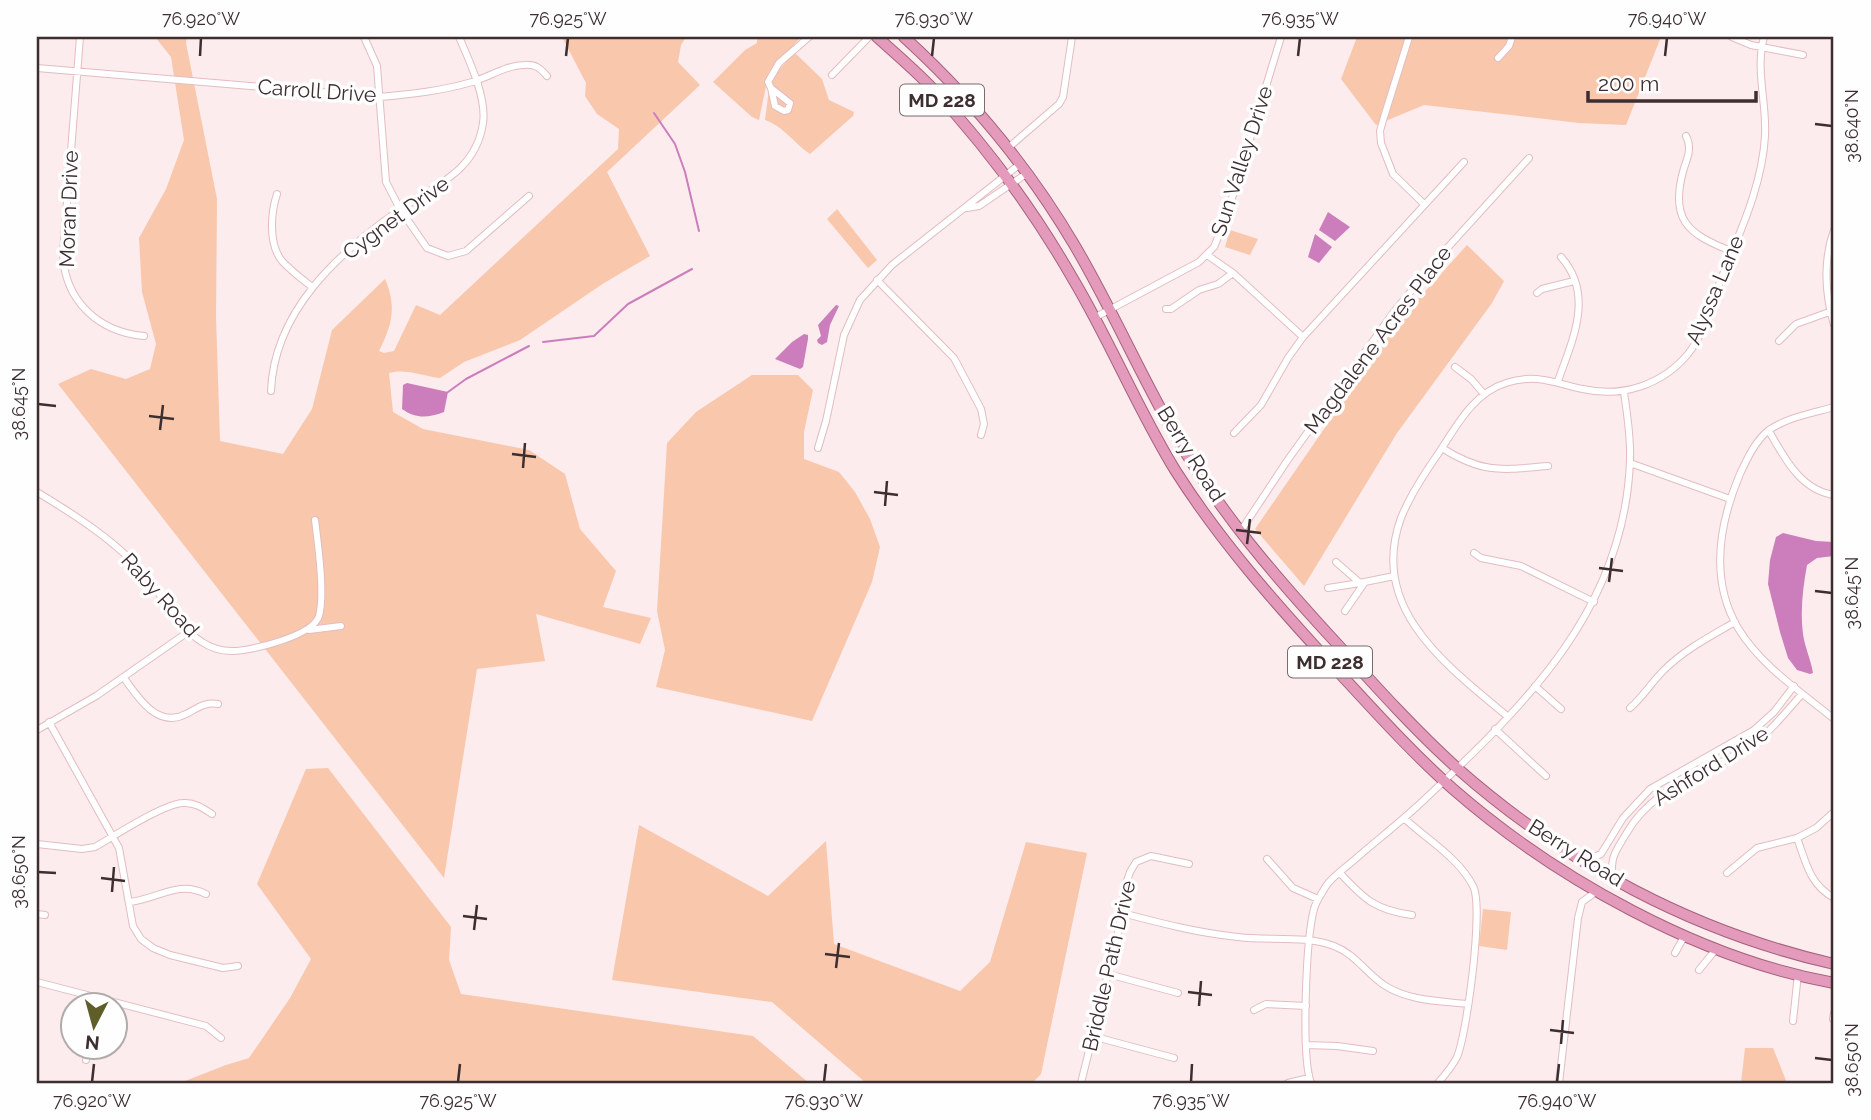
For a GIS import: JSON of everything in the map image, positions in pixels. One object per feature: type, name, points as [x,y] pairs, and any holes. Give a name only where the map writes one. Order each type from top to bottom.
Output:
[{"type":"highway","name":"Berry Road","points":[[877,37],[932,88],[1009,180],[1074,280],[1150,427],[1176,470],[1239,560],[1399,736],[1474,807],[1527,847],[1597,891],[1717,948],[1834,983]]},
{"type":"highway","name":"Berry Road","points":[[904,37],[969,101],[1023,169],[1074,245],[1174,433],[1204,482],[1240,532],[1311,615],[1416,728],[1515,816],[1612,879],[1660,904],[1731,934],[1780,951],[1834,964]]},
{"type":"street","name":"Moran Drive","points":[[80,37],[63,253],[65,273],[73,293],[96,319],[117,330],[144,336]]},
{"type":"street","points":[[364,37],[377,66],[384,176],[400,209],[427,248],[437,254],[457,255],[466,251],[529,196]]},
{"type":"street","name":"Cygnet Drive","points":[[271,391],[272,370],[281,340],[312,287],[355,245],[400,209],[456,174],[471,157],[480,139],[484,106],[459,37]]},
{"type":"street","points":[[771,88],[768,82],[774,68],[808,37]]},
{"type":"street","points":[[832,75],[869,37]]},
{"type":"street","points":[[1008,148],[1059,104],[1063,97],[1072,37]]},
{"type":"street","name":"Sun Valley Drive","points":[[1094,318],[1207,255],[1214,247],[1226,218],[1281,37]]},
{"type":"street","points":[[1409,37],[1380,131],[1381,143],[1393,174],[1424,204]]},
{"type":"street","points":[[1498,58],[1509,46],[1512,37]]},
{"type":"street","points":[[1732,37],[1745,43],[1803,55]]},
{"type":"street","name":"Alyssa Lane","points":[[1507,716],[1420,635],[1399,597],[1394,576],[1395,546],[1401,517],[1417,486],[1461,419],[1484,394],[1501,384],[1522,379],[1558,381],[1603,393],[1624,392],[1666,374],[1689,353],[1704,326],[1757,185],[1763,162],[1766,127],[1761,89],[1761,47],[1765,37]]},
{"type":"street","name":"Carroll Drive","points":[[37,68],[380,97],[437,92],[475,82],[517,65],[534,65],[547,76]]},
{"type":"street","points":[[1686,136],[1690,148],[1679,189],[1683,219],[1699,237],[1731,251]]},
{"type":"street","name":"Magdalene Acres Place","points":[[1240,532],[1287,461],[1393,313],[1440,256],[1529,158]]},
{"type":"street","points":[[1234,433],[1261,405],[1303,337],[1464,162]]},
{"type":"street","points":[[818,448],[844,335],[860,300],[877,280],[965,209],[1023,169]]},
{"type":"street","points":[[1009,180],[1023,169]]},
{"type":"street","points":[[277,194],[273,213],[275,248],[282,261],[312,287]]},
{"type":"street","points":[[1834,230],[1827,267],[1834,325]]},
{"type":"street","points":[[1207,255],[1233,273],[1303,337]]},
{"type":"street","points":[[1558,381],[1572,346],[1580,314],[1574,281],[1561,257]]},
{"type":"street","points":[[1166,309],[1171,309],[1199,290],[1218,284],[1233,273]]},
{"type":"street","points":[[877,280],[954,358],[981,409],[984,424],[981,435]]},
{"type":"street","points":[[1537,293],[1542,289],[1574,281]]},
{"type":"street","points":[[1779,341],[1798,322],[1832,311]]},
{"type":"street","points":[[1455,367],[1471,379],[1484,394]]},
{"type":"street","points":[[1288,1083],[1310,1080],[1306,1045],[1306,1006],[1309,941],[1313,912],[1318,900],[1331,881],[1444,780],[1535,686],[1576,634],[1594,602],[1618,543],[1624,510],[1630,463],[1624,392]]},
{"type":"street","points":[[1834,407],[1790,420],[1769,430],[1750,453],[1730,499],[1719,556],[1723,589],[1735,622],[1754,650],[1834,719]]},
{"type":"street","points":[[1769,430],[1802,480],[1817,490],[1834,495]]},
{"type":"street","points":[[1442,448],[1464,462],[1484,467],[1509,469],[1548,466]]},
{"type":"street","points":[[1630,463],[1730,499]]},
{"type":"street","name":"Raby Road","points":[[37,492],[81,519],[125,554],[150,581],[188,632],[209,647],[230,651],[261,646],[304,631],[341,625]]},
{"type":"street","points":[[304,631],[317,621],[321,601],[315,520]]},
{"type":"street","points":[[1474,553],[1481,558],[1521,566],[1594,602]]},
{"type":"street","points":[[1336,562],[1363,583]]},
{"type":"street","points":[[1328,588],[1394,576]]},
{"type":"street","points":[[1345,611],[1363,583]]},
{"type":"street","points":[[1630,708],[1682,654],[1735,622]]},
{"type":"street","points":[[37,730],[124,678],[188,632]]},
{"type":"street","points":[[124,678],[143,704],[152,712],[163,716],[182,716],[208,703],[218,704]]},
{"type":"street","points":[[1535,686],[1561,709]]},
{"type":"street","name":"Ashford Drive","points":[[1571,854],[1592,858],[1601,854],[1623,818],[1650,789],[1754,730],[1774,712],[1794,686]]},
{"type":"street","name":"Ashford Drive","points":[[1612,879],[1611,866],[1615,854],[1632,823],[1647,806],[1682,781],[1750,746],[1777,724],[1802,694]]},
{"type":"street","points":[[49,722],[119,848],[133,926],[141,939],[170,956],[223,968],[238,966]]},
{"type":"street","points":[[1495,729],[1546,776]]},
{"type":"street","points":[[37,844],[82,849],[95,847],[168,807],[182,803],[200,806],[212,814]]},
{"type":"street","points":[[1727,873],[1757,848],[1776,841],[1797,838],[1816,828],[1834,812]]},
{"type":"street","points":[[1404,818],[1462,869],[1474,887],[1478,905],[1467,1004],[1457,1057],[1438,1083]]},
{"type":"street","points":[[1797,838],[1806,867],[1813,879],[1834,898]]},
{"type":"street","name":"Briddle Path Drive","points":[[1081,1083],[1122,912],[1126,879],[1136,862],[1151,856],[1189,864]]},
{"type":"street","points":[[1267,859],[1293,888],[1318,900]]},
{"type":"street","points":[[1340,873],[1372,905],[1412,915]]},
{"type":"street","points":[[130,902],[146,900],[186,887],[206,894]]},
{"type":"street","points":[[1559,1083],[1578,918],[1582,902],[1597,891]]},
{"type":"street","points":[[1122,912],[1209,933],[1333,945],[1350,954],[1384,986],[1412,997],[1467,1004]]},
{"type":"street","points":[[1675,953],[1685,935]]},
{"type":"street","points":[[1699,970],[1717,948]]},
{"type":"street","points":[[1108,974],[1178,993]]},
{"type":"street","points":[[1793,1021],[1798,974]]},
{"type":"street","points":[[37,982],[63,990]]},
{"type":"street","points":[[1254,1010],[1266,1004],[1306,1006]]},
{"type":"street","points":[[130,1009],[206,1026],[222,1038]]},
{"type":"street","points":[[1092,1035],[1174,1058]]},
{"type":"street","points":[[1306,1045],[1373,1051]]},
{"type":"shaded area","points":[[155,37],[187,37],[217,199],[216,317],[220,441],[283,454],[312,409],[332,330],[385,279],[392,307],[390,324],[379,351],[384,353],[394,351],[416,305],[440,315],[618,149],[619,129],[597,114],[585,96],[586,83],[562,37],[686,37],[681,45],[678,62],[700,85],[607,172],[650,256],[604,283],[520,340],[464,362],[440,378],[408,372],[389,373],[393,412],[423,429],[529,450],[565,474],[580,529],[616,571],[603,607],[651,618],[640,644],[536,614],[545,661],[477,669],[444,878],[58,384],[91,369],[126,379],[150,369],[156,344],[142,292],[139,238],[166,189],[184,140],[171,57]]},
{"type":"shaded area","points":[[757,37],[801,37],[769,72],[759,120],[752,117],[713,82],[745,50],[757,43]]},
{"type":"shaded area","points":[[1357,37],[1661,37],[1626,125],[1579,123],[1424,105],[1376,125],[1341,79]]},
{"type":"shaded area","points":[[794,52],[822,79],[829,100],[854,112],[853,116],[810,154],[777,126],[765,120],[770,81]]},
{"type":"shaded area","points":[[837,209],[877,260],[868,268],[827,219]]},
{"type":"shaded area","points":[[1328,212],[1350,227],[1335,241],[1319,230]]},
{"type":"shaded area","points":[[1230,230],[1258,239],[1250,255],[1225,247]]},
{"type":"shaded area","points":[[1315,234],[1332,247],[1319,263],[1308,257]]},
{"type":"shaded area","points":[[1467,245],[1504,281],[1492,303],[1397,433],[1304,586],[1255,529],[1400,319]]},
{"type":"shaded area","points":[[836,305],[839,306],[830,325],[827,342],[822,345],[817,340],[821,336],[818,325]]},
{"type":"shaded area","points":[[804,334],[808,335],[808,339],[803,367],[800,369],[775,359],[792,342]]},
{"type":"shaded area","points":[[752,375],[798,375],[813,390],[804,432],[804,459],[839,472],[855,492],[870,519],[880,547],[872,582],[812,721],[656,687],[665,650],[657,611],[667,443],[696,412]]},
{"type":"shaded area","points":[[407,383],[448,392],[444,412],[422,416],[412,415],[402,409],[403,385]]},
{"type":"shaded area","points":[[1783,533],[1816,541],[1834,542],[1834,556],[1817,558],[1807,565],[1802,617],[1804,639],[1813,673],[1810,674],[1797,670],[1788,658],[1768,584],[1776,537]]},
{"type":"shaded area","points":[[328,768],[451,927],[449,960],[461,994],[753,1036],[809,1083],[180,1083],[249,1058],[290,998],[311,959],[257,884],[306,769]]},
{"type":"shaded area","points":[[639,825],[768,896],[826,841],[834,944],[960,991],[990,962],[1026,842],[1087,853],[1041,1074],[1032,1083],[866,1083],[772,1002],[612,980]]},
{"type":"shaded area","points":[[1483,909],[1511,912],[1507,950],[1479,946]]},
{"type":"shaded area","points":[[1745,1048],[1773,1048],[1787,1083],[1741,1083]]},
{"type":"waterway","points":[[654,113],[675,144],[685,172],[699,231]]},
{"type":"waterway","points":[[543,342],[594,336],[628,304],[692,269]]},
{"type":"waterway","points":[[448,392],[466,379],[529,346]]}]
